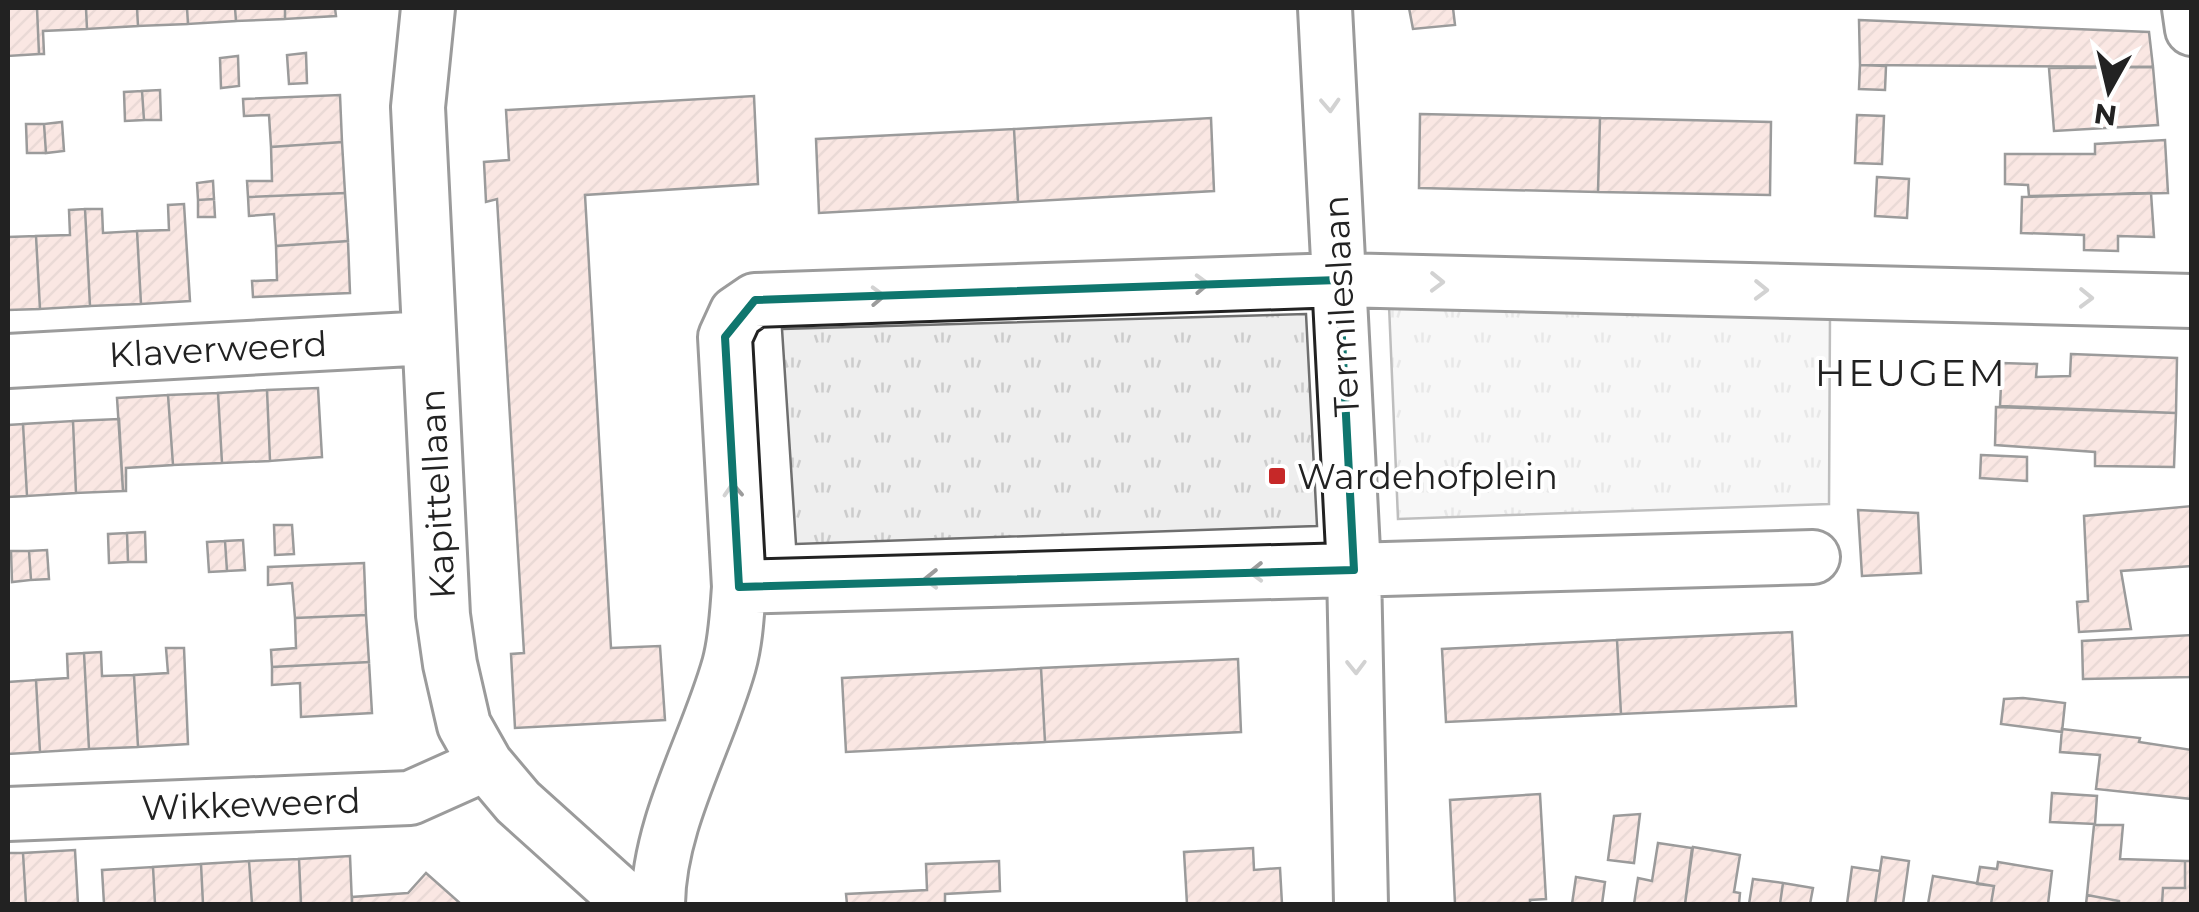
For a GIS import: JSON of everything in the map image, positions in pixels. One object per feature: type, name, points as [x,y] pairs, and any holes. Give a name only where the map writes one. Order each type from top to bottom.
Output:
[{"type":"street","name":"Kapittellaan","points":[[428,8],[420,52],[418,107],[429,338],[448,648],[464,725],[486,764],[518,802],[628,901],[639,904]]},
{"type":"street","name":"Termileslaan","points":[[1326,8],[1354,570],[1360,904]]},
{"type":"street","points":[[2189,8],[2192,29]]},
{"type":"street","points":[[658,904],[658,876],[667,845],[730,663],[739,587],[724,337],[736,313],[755,300],[1339,280],[2192,301]]},
{"type":"street","name":"Klaverweerd","points":[[8,360],[429,338]]},
{"type":"street","points":[[739,587],[1813,557]]},
{"type":"street","name":"Wikkeweerd","points":[[8,814],[410,798],[486,764]]},
{"type":"highlighted area","points":[[1339,280],[1354,570],[739,587],[725,337],[755,300]]},
{"type":"green space","points":[[1389,305],[1830,314],[1829,504],[1398,519]]},
{"type":"green space","points":[[1306,314],[1317,526],[796,544],[782,329]]},
{"type":"building","points":[[8,8],[37,8],[39,54],[8,56]]},
{"type":"building","points":[[37,8],[86,8],[87,29],[43,31],[44,54],[39,54]]},
{"type":"building","points":[[86,8],[137,8],[138,26],[87,29]]},
{"type":"building","points":[[137,8],[187,8],[188,24],[138,26]]},
{"type":"building","points":[[187,8],[235,8],[236,21],[188,24]]},
{"type":"building","points":[[235,8],[285,8],[285,19],[236,21]]},
{"type":"building","points":[[285,8],[335,8],[336,16],[285,19]]},
{"type":"building","points":[[1409,8],[1453,8],[1455,25],[1413,29]]},
{"type":"building","points":[[1859,20],[2149,32],[2153,67],[1860,65]]},
{"type":"building","points":[[306,53],[307,83],[289,84],[287,55]]},
{"type":"building","points":[[238,56],[239,86],[221,88],[220,58]]},
{"type":"building","points":[[1860,65],[1886,66],[1885,90],[1859,89]]},
{"type":"building","points":[[2153,67],[2158,125],[2054,131],[2049,68]]},
{"type":"building","points":[[160,90],[161,120],[144,120],[142,91]]},
{"type":"building","points":[[142,91],[144,120],[125,121],[124,92]]},
{"type":"building","points":[[340,95],[342,142],[271,147],[269,115],[244,116],[243,99]]},
{"type":"building","points":[[754,96],[758,184],[585,195],[611,648],[660,646],[665,720],[515,728],[511,654],[524,653],[497,199],[486,202],[484,162],[509,160],[506,110]]},
{"type":"building","points":[[1420,114],[1600,118],[1598,192],[1419,188]]},
{"type":"building","points":[[1857,115],[1884,116],[1882,164],[1855,163]]},
{"type":"building","points":[[1211,118],[1214,191],[1018,202],[1014,129]]},
{"type":"building","points":[[1600,118],[1771,122],[1770,195],[1598,192]]},
{"type":"building","points":[[62,122],[64,151],[46,153],[44,124]]},
{"type":"building","points":[[26,124],[44,124],[46,153],[27,153]]},
{"type":"building","points":[[1014,129],[1018,202],[819,213],[816,139]]},
{"type":"building","points":[[2165,140],[2168,193],[2029,196],[2028,185],[2005,184],[2005,154],[2095,154],[2095,144]]},
{"type":"building","points":[[342,142],[345,193],[248,197],[247,181],[272,181],[271,147]]},
{"type":"building","points":[[1877,177],[1909,179],[1907,218],[1875,216]]},
{"type":"building","points":[[213,181],[214,199],[198,200],[197,183]]},
{"type":"building","points":[[345,193],[348,241],[276,246],[274,214],[249,216],[248,197]]},
{"type":"building","points":[[2151,193],[2154,237],[2118,236],[2118,251],[2084,250],[2084,235],[2021,233],[2022,197]]},
{"type":"building","points":[[214,199],[215,217],[198,217],[198,200]]},
{"type":"building","points":[[184,204],[190,301],[141,304],[137,231],[169,230],[168,205]]},
{"type":"building","points":[[85,209],[102,209],[103,233],[137,231],[141,304],[90,306]]},
{"type":"building","points":[[85,209],[90,306],[40,309],[36,236],[70,235],[69,210]]},
{"type":"building","points":[[36,236],[40,309],[8,310],[8,237]]},
{"type":"building","points":[[348,241],[350,293],[253,297],[252,281],[277,280],[276,246]]},
{"type":"building","points":[[2071,354],[2177,358],[2176,413],[2000,406],[2002,363],[2037,364],[2036,377],[2070,376]]},
{"type":"building","points":[[318,388],[322,457],[270,461],[267,390]]},
{"type":"building","points":[[267,390],[270,461],[222,463],[218,393]]},
{"type":"building","points":[[218,393],[222,463],[173,465],[168,395]]},
{"type":"building","points":[[168,395],[173,465],[126,468],[123,491],[117,398]]},
{"type":"building","points":[[1996,407],[2176,413],[2174,467],[2095,466],[2095,452],[1995,445]]},
{"type":"building","points":[[119,419],[123,491],[76,493],[73,421]]},
{"type":"building","points":[[73,421],[76,493],[27,496],[23,424]]},
{"type":"building","points":[[23,424],[27,496],[8,497],[8,425]]},
{"type":"building","points":[[1981,455],[2027,457],[2027,481],[1980,478]]},
{"type":"building","points":[[2192,506],[2192,566],[2121,571],[2131,629],[2079,632],[2077,602],[2088,601],[2084,516]]},
{"type":"building","points":[[1858,510],[1918,513],[1921,573],[1862,576]]},
{"type":"building","points":[[274,525],[292,525],[294,554],[275,555]]},
{"type":"building","points":[[145,532],[146,562],[128,562],[127,533]]},
{"type":"building","points":[[127,533],[128,562],[109,563],[108,534]]},
{"type":"building","points":[[243,540],[245,570],[227,571],[225,541]]},
{"type":"building","points":[[225,541],[227,571],[209,572],[207,542]]},
{"type":"building","points":[[47,550],[49,579],[31,580],[29,551]]},
{"type":"building","points":[[11,551],[29,551],[31,580],[12,582]]},
{"type":"building","points":[[364,563],[366,615],[295,618],[292,583],[268,585],[268,567]]},
{"type":"building","points":[[366,615],[369,662],[272,667],[271,650],[296,648],[295,618]]},
{"type":"building","points":[[1792,632],[1796,706],[1621,714],[1617,640]]},
{"type":"building","points":[[2192,635],[2192,677],[2083,679],[2082,641]]},
{"type":"building","points":[[1617,640],[1621,714],[1446,722],[1442,649]]},
{"type":"building","points":[[166,648],[184,648],[188,744],[138,747],[134,675],[168,673]]},
{"type":"building","points":[[101,652],[102,676],[134,675],[138,747],[89,749],[84,653]]},
{"type":"building","points":[[84,653],[89,749],[40,752],[36,680],[68,678],[67,654]]},
{"type":"building","points":[[1238,659],[1241,732],[1045,742],[1041,668]]},
{"type":"building","points":[[369,662],[372,713],[301,717],[300,683],[272,685],[272,667]]},
{"type":"building","points":[[1041,668],[1045,742],[846,752],[842,678]]},
{"type":"building","points":[[36,680],[40,752],[8,754],[8,682]]},
{"type":"building","points":[[2004,699],[2065,703],[2062,732],[2001,724]]},
{"type":"building","points":[[2062,729],[2140,738],[2139,742],[2192,750],[2192,799],[2096,789],[2100,755],[2060,752]]},
{"type":"building","points":[[2052,793],[2097,796],[2095,824],[2050,822]]},
{"type":"building","points":[[1540,794],[1546,899],[1530,900],[1530,904],[1455,904],[1450,800]]},
{"type":"building","points":[[1640,814],[1634,863],[1608,860],[1614,816]]},
{"type":"building","points":[[2094,825],[2123,825],[2120,859],[2185,861],[2185,888],[2163,888],[2162,904],[2119,904],[2087,895]]},
{"type":"building","points":[[1658,843],[1692,848],[1685,904],[1634,904],[1638,878],[1652,881]]},
{"type":"building","points":[[1693,847],[1740,855],[1734,892],[1740,893],[1739,904],[1685,904]]},
{"type":"building","points":[[1253,848],[1254,870],[1280,868],[1282,904],[1187,904],[1184,852]]},
{"type":"building","points":[[75,850],[78,904],[26,904],[23,853]]},
{"type":"building","points":[[8,853],[23,853],[26,904],[8,904]]},
{"type":"building","points":[[350,856],[352,904],[301,904],[299,859]]},
{"type":"building","points":[[1882,857],[1909,861],[1903,904],[1875,904]]},
{"type":"building","points":[[299,859],[301,904],[252,904],[249,861]]},
{"type":"building","points":[[249,861],[252,904],[203,904],[201,864]]},
{"type":"building","points":[[999,861],[1000,891],[945,894],[945,904],[847,904],[846,894],[927,890],[926,864]]},
{"type":"building","points":[[2185,861],[2192,861],[2192,904],[2162,904],[2163,888],[2185,888]]},
{"type":"building","points":[[1998,862],[2052,871],[2048,904],[1991,904],[1994,886],[1977,884],[1980,867],[1997,869]]},
{"type":"building","points":[[201,864],[203,904],[155,904],[153,867]]},
{"type":"building","points":[[153,867],[155,904],[104,904],[102,870]]},
{"type":"building","points":[[1852,867],[1880,871],[1875,904],[1847,904]]},
{"type":"building","points":[[426,873],[461,904],[352,904],[352,897],[408,893]]},
{"type":"building","points":[[1933,876],[1994,886],[1991,904],[1928,904]]},
{"type":"building","points":[[1576,877],[1605,882],[1602,904],[1572,904]]},
{"type":"building","points":[[1753,879],[1783,883],[1780,904],[1749,904]]},
{"type":"building","points":[[1783,883],[1813,888],[1810,904],[1780,904]]},
{"type":"building","points":[[2087,895],[2119,901],[2119,904],[2086,904]]},
{"type":"place","name":"Wardehofplein","points":[[1277,476]]},
{"type":"district","name":"HEUGEM","points":[[1911,372]]}]
